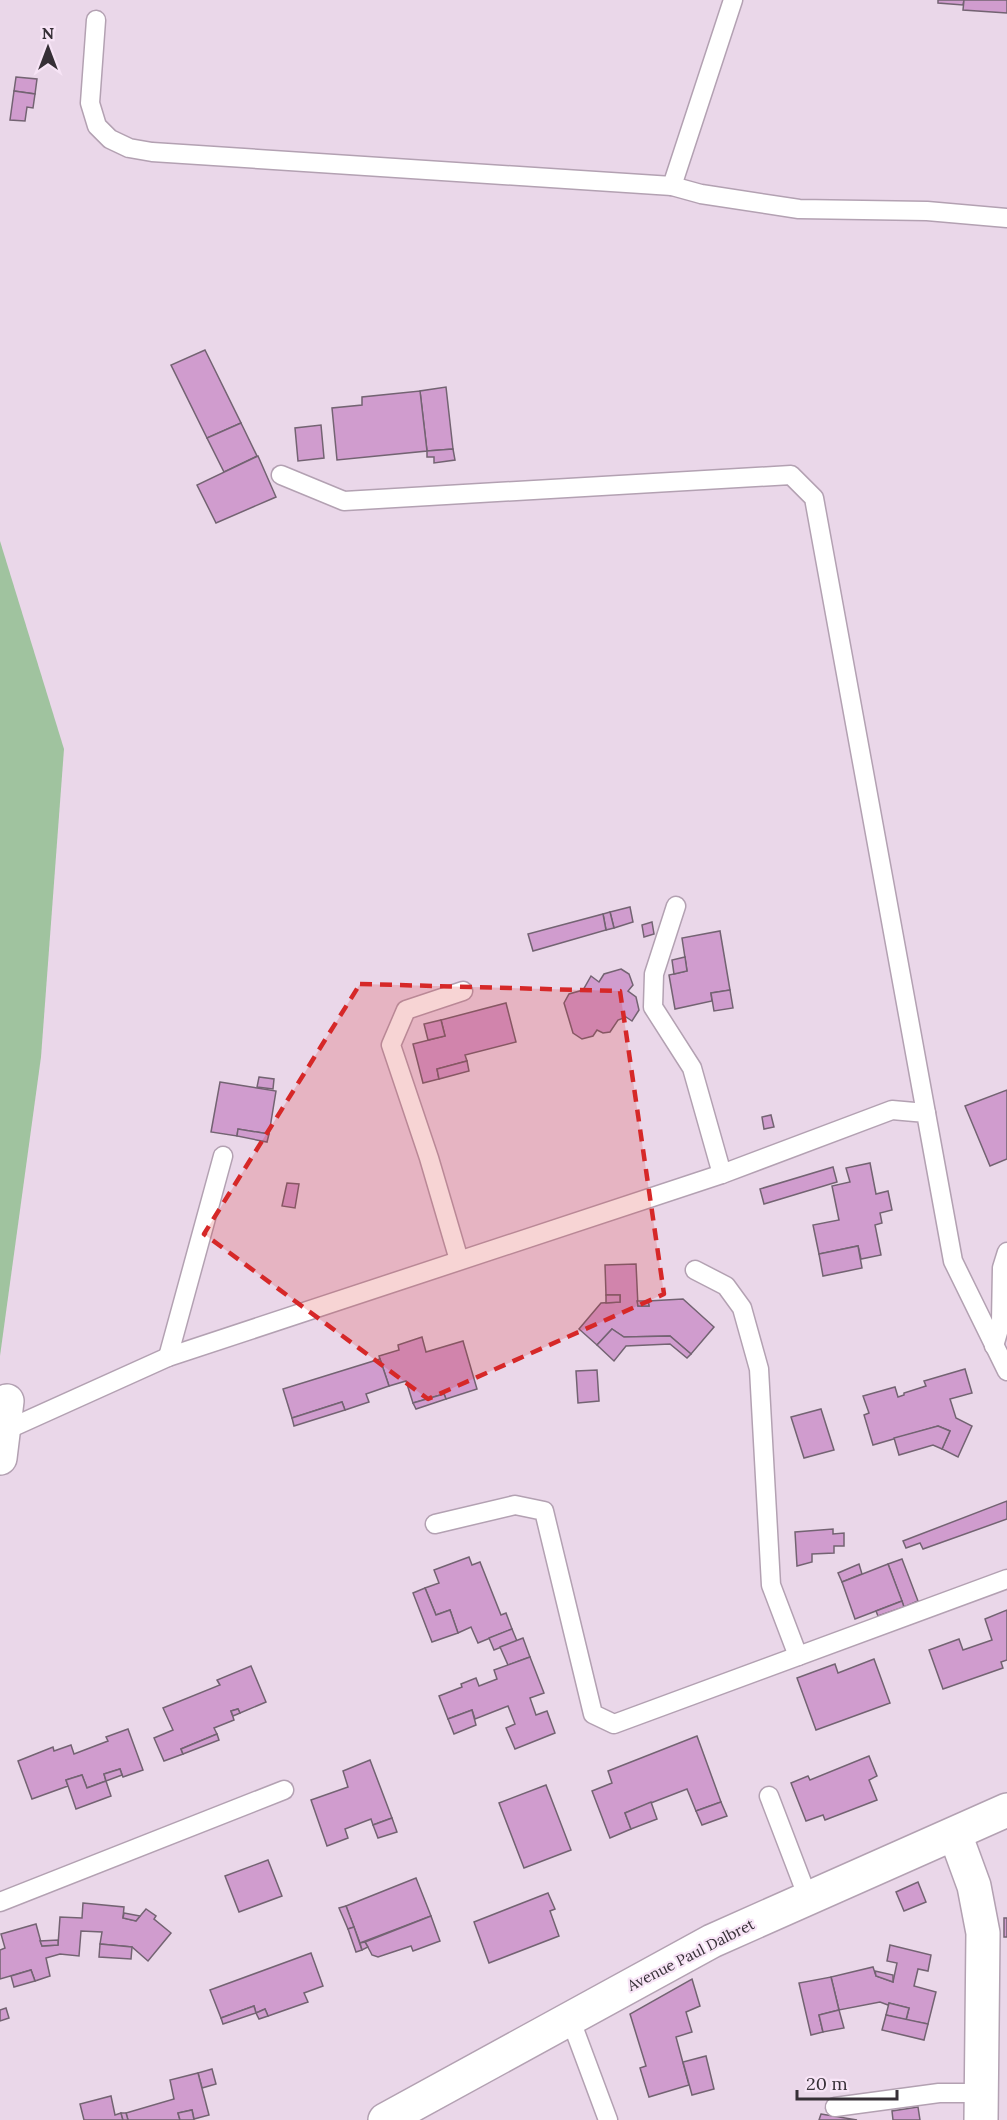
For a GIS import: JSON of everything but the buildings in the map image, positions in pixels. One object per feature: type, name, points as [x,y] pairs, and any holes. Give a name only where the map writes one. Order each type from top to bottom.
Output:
[{"type":"street","name":"Avenue Paul Dalbret","points":[[385,2120],[712,1941],[1007,1810]]},
{"type":"street","points":[[955,1834],[974,1886],[983,1933],[981,2107]]},
{"type":"lane","points":[[672,186],[733,0]]},
{"type":"lane","points":[[96,20],[90,103],[97,126],[110,139],[129,148],[152,152],[672,186],[701,194],[799,209],[927,211],[1007,218]]},
{"type":"lane","points":[[281,475],[344,501],[790,475],[814,498],[953,1261],[1007,1371]]},
{"type":"lane","points":[[676,906],[654,974],[653,1007],[692,1068],[722,1174]]},
{"type":"lane","points":[[459,1260],[429,1158],[391,1045],[406,1010],[463,991]]},
{"type":"lane","points":[[4,1430],[168,1358],[722,1174],[892,1110],[926,1113]]},
{"type":"lane","points":[[168,1358],[223,1155]]},
{"type":"lane","points":[[994,1346],[1001,1322],[1002,1268],[1007,1252]]},
{"type":"lane","points":[[695,1270],[726,1286],[742,1308],[759,1369],[771,1585],[798,1656]]},
{"type":"lane","points":[[435,1524],[515,1505],[544,1511],[593,1714],[614,1724],[1007,1579]]},
{"type":"lane","points":[[0,1902],[284,1790]]},
{"type":"lane","points":[[769,1796],[808,1898]]},
{"type":"lane","points":[[570,2018],[608,2120]]},
{"type":"lane","points":[[835,2107],[939,2093],[981,2107]]},
{"type":"highlighted area","points":[[360,984],[620,991],[664,1294],[428,1399],[204,1234]]},
{"type":"green space","points":[[0,541],[64,749],[41,1057],[0,1356]]}]
